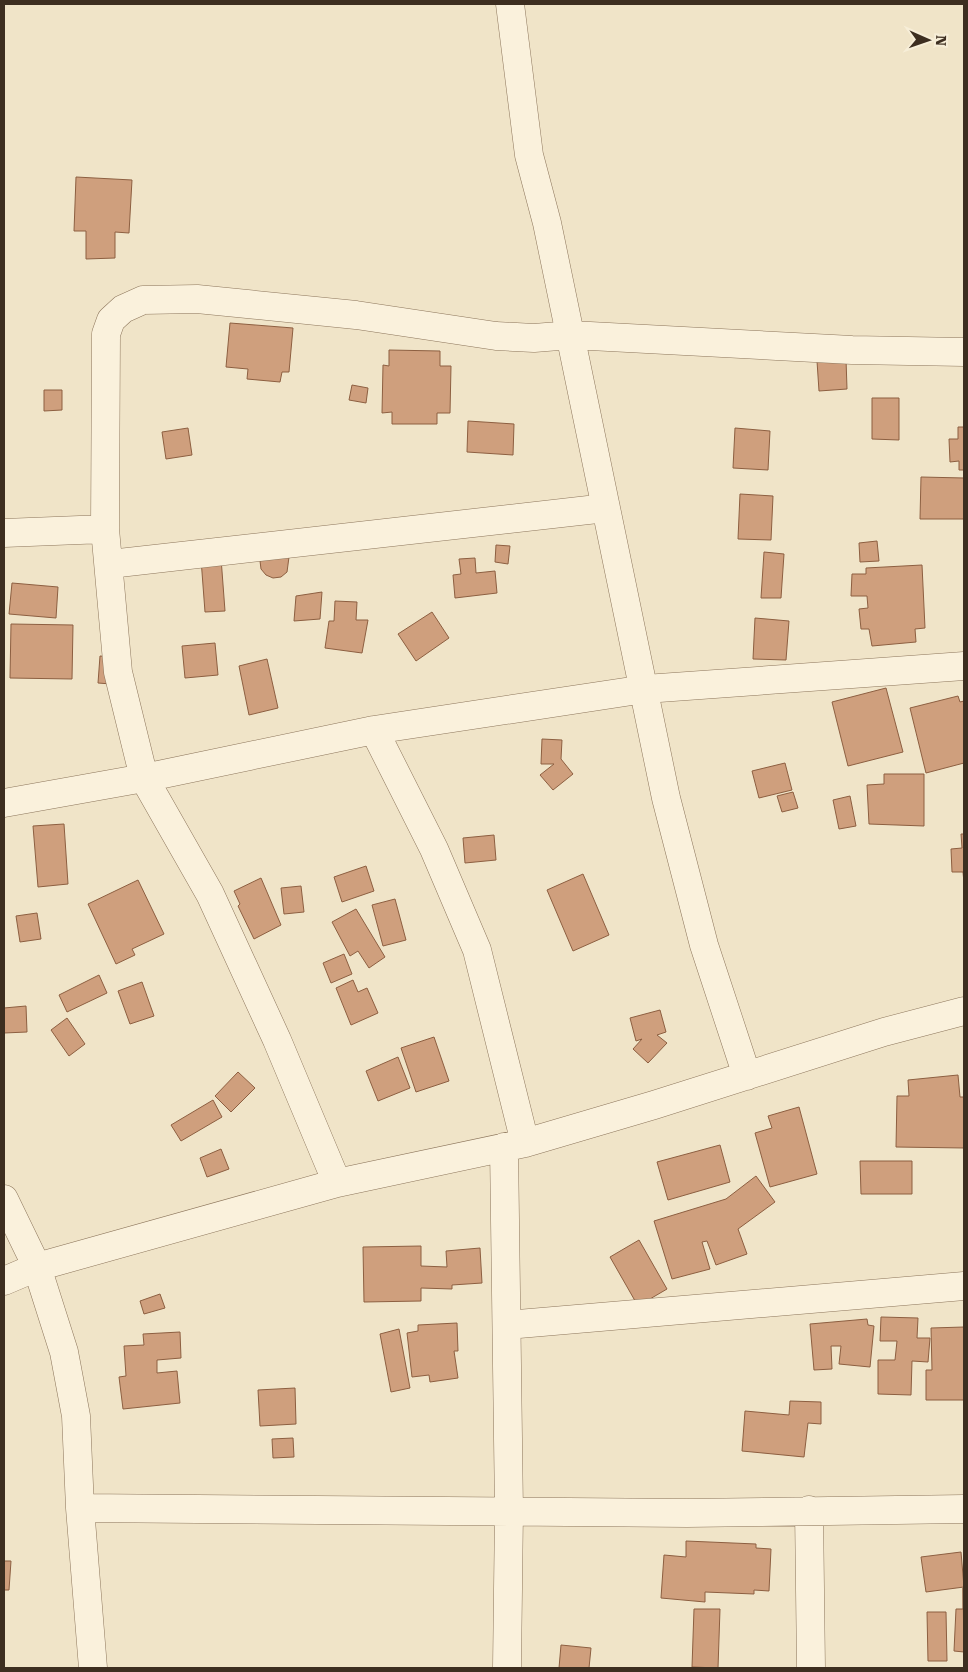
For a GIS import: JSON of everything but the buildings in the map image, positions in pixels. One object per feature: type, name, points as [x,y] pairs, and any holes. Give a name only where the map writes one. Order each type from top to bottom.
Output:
[{"type":"street","points":[[510,4],[529,155],[547,223],[583,406],[645,689],[666,798],[704,945],[747,1076]]},
{"type":"street","points":[[337,1183],[277,1040],[210,894],[144,778],[118,672],[110,564],[105,529],[106,334],[111,320],[123,309],[143,300],[197,299],[356,315],[496,336],[534,338],[570,335],[852,350],[964,352]]},
{"type":"street","points":[[110,564],[606,508]]},
{"type":"street","points":[[4,532],[105,529]]},
{"type":"street","points":[[4,803],[144,778],[374,730],[645,689],[964,666]]},
{"type":"street","points":[[374,730],[434,849],[477,950],[515,1145],[507,1325],[509,1511],[507,1668]]},
{"type":"street","points":[[4,1280],[37,1267],[337,1183],[515,1145],[747,1076],[884,1032],[964,1011]]},
{"type":"street","points":[[4,1199],[37,1267],[64,1352],[76,1416],[80,1508],[93,1668]]},
{"type":"street","points":[[507,1325],[964,1286]]},
{"type":"street","points":[[80,1508],[688,1513],[809,1510],[964,1510]]},
{"type":"street","points":[[809,1510],[811,1668]]}]
